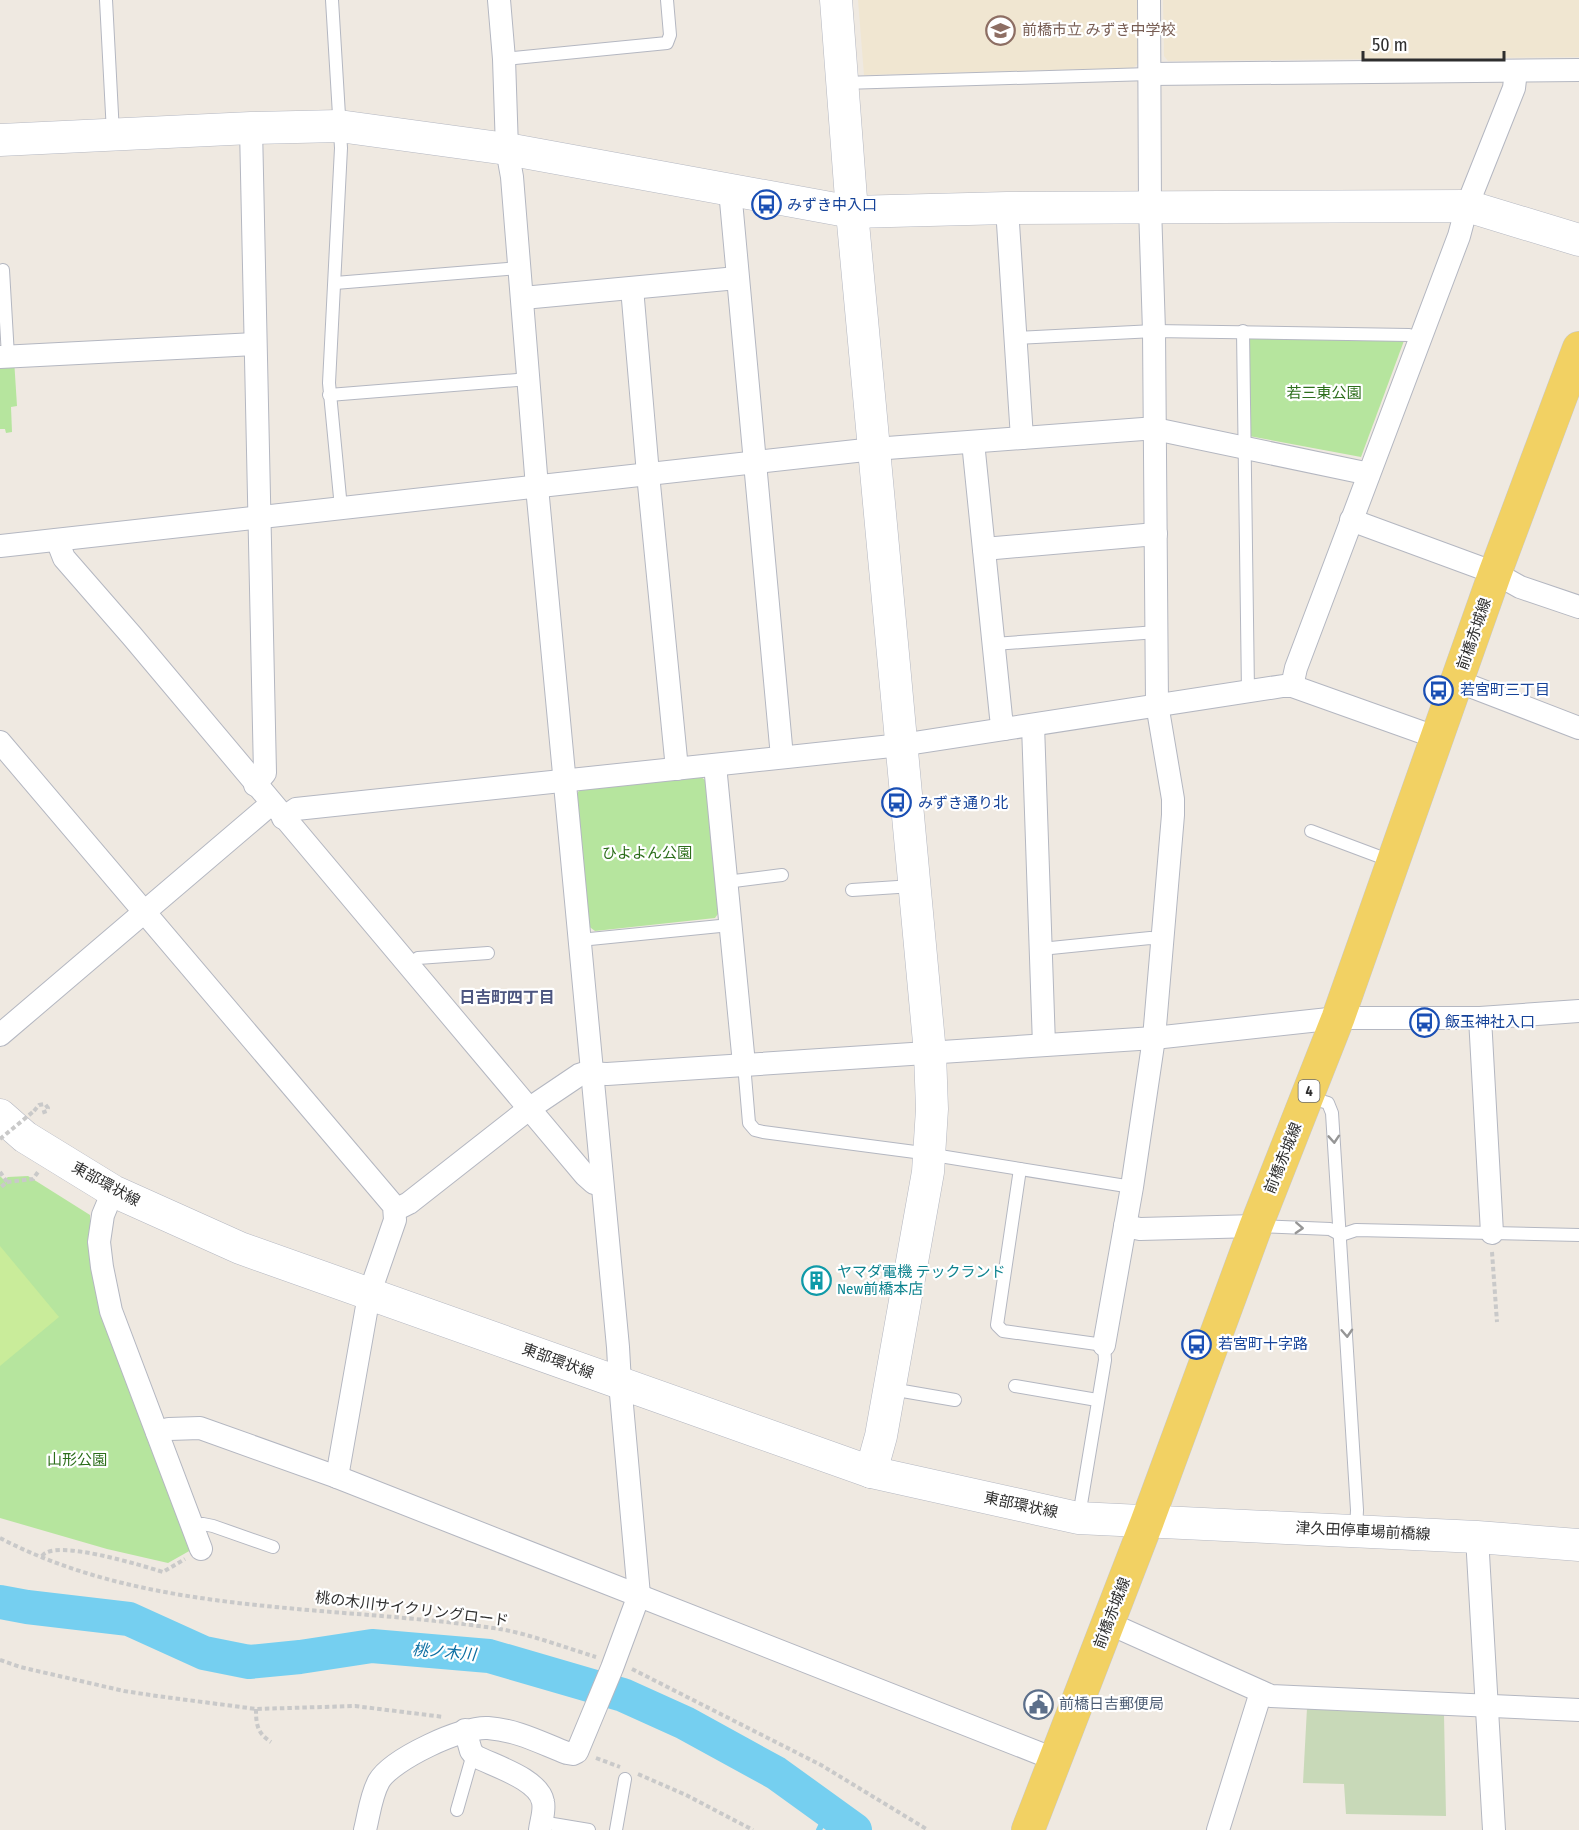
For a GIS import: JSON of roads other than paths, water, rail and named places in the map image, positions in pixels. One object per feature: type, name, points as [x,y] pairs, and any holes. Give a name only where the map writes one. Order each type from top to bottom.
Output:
[{"type":"main road","name":"前橋赤城線","points":[[1028,1830],[1147,1522],[1256,1226],[1338,1018],[1495,573],[1579,348]]},
{"type":"street","points":[[365,1830],[374,1791],[384,1774],[422,1750],[465,1730],[487,1728],[514,1732],[573,1754],[578,1749],[639,1596],[566,780],[537,487],[512,177],[507,149],[504,59],[499,0]]},
{"type":"street","points":[[836,0],[852,212],[930,1053],[932,1109],[930,1154],[890,1389],[877,1454],[871,1472]]},
{"type":"street","points":[[1104,1345],[1132,1187],[1154,1038],[1173,807],[1157,704],[1149,0]]},
{"type":"street","points":[[1150,74],[1579,70]]},
{"type":"street","points":[[1292,686],[1296,668],[1459,236],[1467,206],[1514,88],[1516,71]]},
{"type":"street","points":[[0,140],[339,126],[507,149],[852,212],[1007,208],[1467,206],[1579,240]]},
{"type":"street","points":[[251,128],[266,773],[255,785]]},
{"type":"street","points":[[730,190],[782,758]]},
{"type":"street","points":[[1007,208],[1022,438]]},
{"type":"street","points":[[523,298],[737,278]]},
{"type":"street","points":[[632,288],[677,768]]},
{"type":"street","points":[[4,356],[255,344]]},
{"type":"street","points":[[0,546],[874,449],[1155,429],[1360,472],[1368,476]]},
{"type":"street","points":[[973,442],[1004,729]]},
{"type":"street","points":[[1351,520],[1495,573],[1520,587],[1579,607]]},
{"type":"street","points":[[984,549],[1156,534]]},
{"type":"street","points":[[57,540],[64,558],[407,965],[590,1181],[602,1184]]},
{"type":"street","points":[[1457,681],[1579,728]]},
{"type":"street","points":[[0,1035],[145,911],[277,811],[901,745],[1157,704],[1292,686],[1438,738]]},
{"type":"street","points":[[1033,725],[1044,1045]]},
{"type":"street","points":[[0,742],[145,911],[395,1210],[395,1220],[369,1295],[337,1476]]},
{"type":"street","points":[[715,765],[744,1064]]},
{"type":"street","points":[[395,1210],[409,1203],[530,1108],[579,1075],[1154,1038],[1338,1018],[1480,1018],[1579,1011]]},
{"type":"street","points":[[1480,1018],[1492,1233]]},
{"type":"street","name":"東部環状線","points":[[0,1115],[25,1137],[113,1191],[240,1248],[369,1295],[871,1472],[1078,1518],[1147,1522]]},
{"type":"street","points":[[113,1191],[100,1226],[99,1242],[111,1311],[201,1549]]},
{"type":"street","points":[[1125,1226],[1140,1229],[1256,1226]]},
{"type":"street","points":[[157,1432],[169,1429],[200,1428],[337,1476],[1054,1759]]},
{"type":"street","name":"津久田停車場前橋線","points":[[1147,1522],[1478,1537],[1579,1545]]},
{"type":"street","points":[[1478,1537],[1494,1830]]},
{"type":"street","points":[[1108,1623],[1261,1692],[1283,1698],[1579,1710]]},
{"type":"street","points":[[1218,1830],[1261,1692]]},
{"type":"street","points":[[465,1730],[471,1751],[476,1756],[536,1788],[543,1803],[541,1826]]},
{"type":"lane","points":[[106,0],[113,134]]},
{"type":"lane","points":[[332,0],[341,148],[329,395],[341,508]]},
{"type":"lane","points":[[504,59],[667,43],[670,35],[667,0]]},
{"type":"lane","points":[[842,83],[1150,74]]},
{"type":"lane","points":[[335,283],[520,268]]},
{"type":"lane","points":[[3,270],[4,356]]},
{"type":"lane","points":[[1016,338],[1154,331],[1243,331],[1409,334],[1420,338]]},
{"type":"lane","points":[[1243,331],[1248,691]]},
{"type":"lane","points":[[329,395],[529,379]]},
{"type":"lane","points":[[994,644],[1157,632]]},
{"type":"lane","points":[[1311,831],[1394,862]]},
{"type":"lane","points":[[726,882],[782,875]]},
{"type":"lane","points":[[852,890],[914,886]]},
{"type":"lane","points":[[580,940],[730,925]]},
{"type":"lane","points":[[1041,949],[1149,938],[1163,940]]},
{"type":"lane","points":[[407,965],[418,958],[488,953]]},
{"type":"lane","points":[[744,1064],[748,1117],[749,1123],[755,1130],[930,1154],[1132,1187]]},
{"type":"lane","points":[[1307,1097],[1328,1103],[1332,1113],[1357,1510],[1356,1531]]},
{"type":"lane","points":[[1020,1169],[997,1325],[1003,1331],[1104,1345],[1105,1360],[1078,1518]]},
{"type":"lane","points":[[1256,1226],[1330,1229],[1341,1235],[1356,1230],[1579,1235]]},
{"type":"lane","points":[[1015,1386],[1097,1400]]},
{"type":"lane","points":[[890,1389],[955,1400]]},
{"type":"lane","points":[[192,1526],[203,1524],[213,1526],[273,1547]]},
{"type":"lane","points":[[457,1810],[471,1761],[476,1756]]},
{"type":"lane","points":[[616,1830],[628,1773]]},
{"type":"lane","points":[[541,1826],[589,1830]]},
{"type":"waterway","name":"桃ノ木川","points":[[0,1602],[129,1619],[204,1653],[249,1662],[372,1646],[489,1656],[623,1695],[685,1723],[776,1773],[855,1830]]},
{"type":"waterway","points":[[819,1830],[828,1811]]},
{"type":"place","name":"前橋市立 みずき中学校","points":[[1001,30]]},
{"type":"place","name":"みずき中入口","points":[[766,205]]},
{"type":"place","name":"若宮町三丁目","points":[[1439,690]]},
{"type":"place","name":"みずき通り北","points":[[897,803]]},
{"type":"place","name":"飯玉神社入口","points":[[1424,1022]]},
{"type":"place","name":"ヤマダ電機 テックランド New前橋本店","points":[[816,1281]]},
{"type":"place","name":"若宮町十字路","points":[[1197,1344]]},
{"type":"place","name":"前橋日吉郵便局","points":[[1038,1704]]},
{"type":"district","name":"日吉町四丁目","points":[[507,997]]},
{"type":"park label","name":"若三東公園","points":[[1324,393]]},
{"type":"park label","name":"ひよよん公園","points":[[647,853]]},
{"type":"park label","name":"山形公園","points":[[77,1460]]}]
